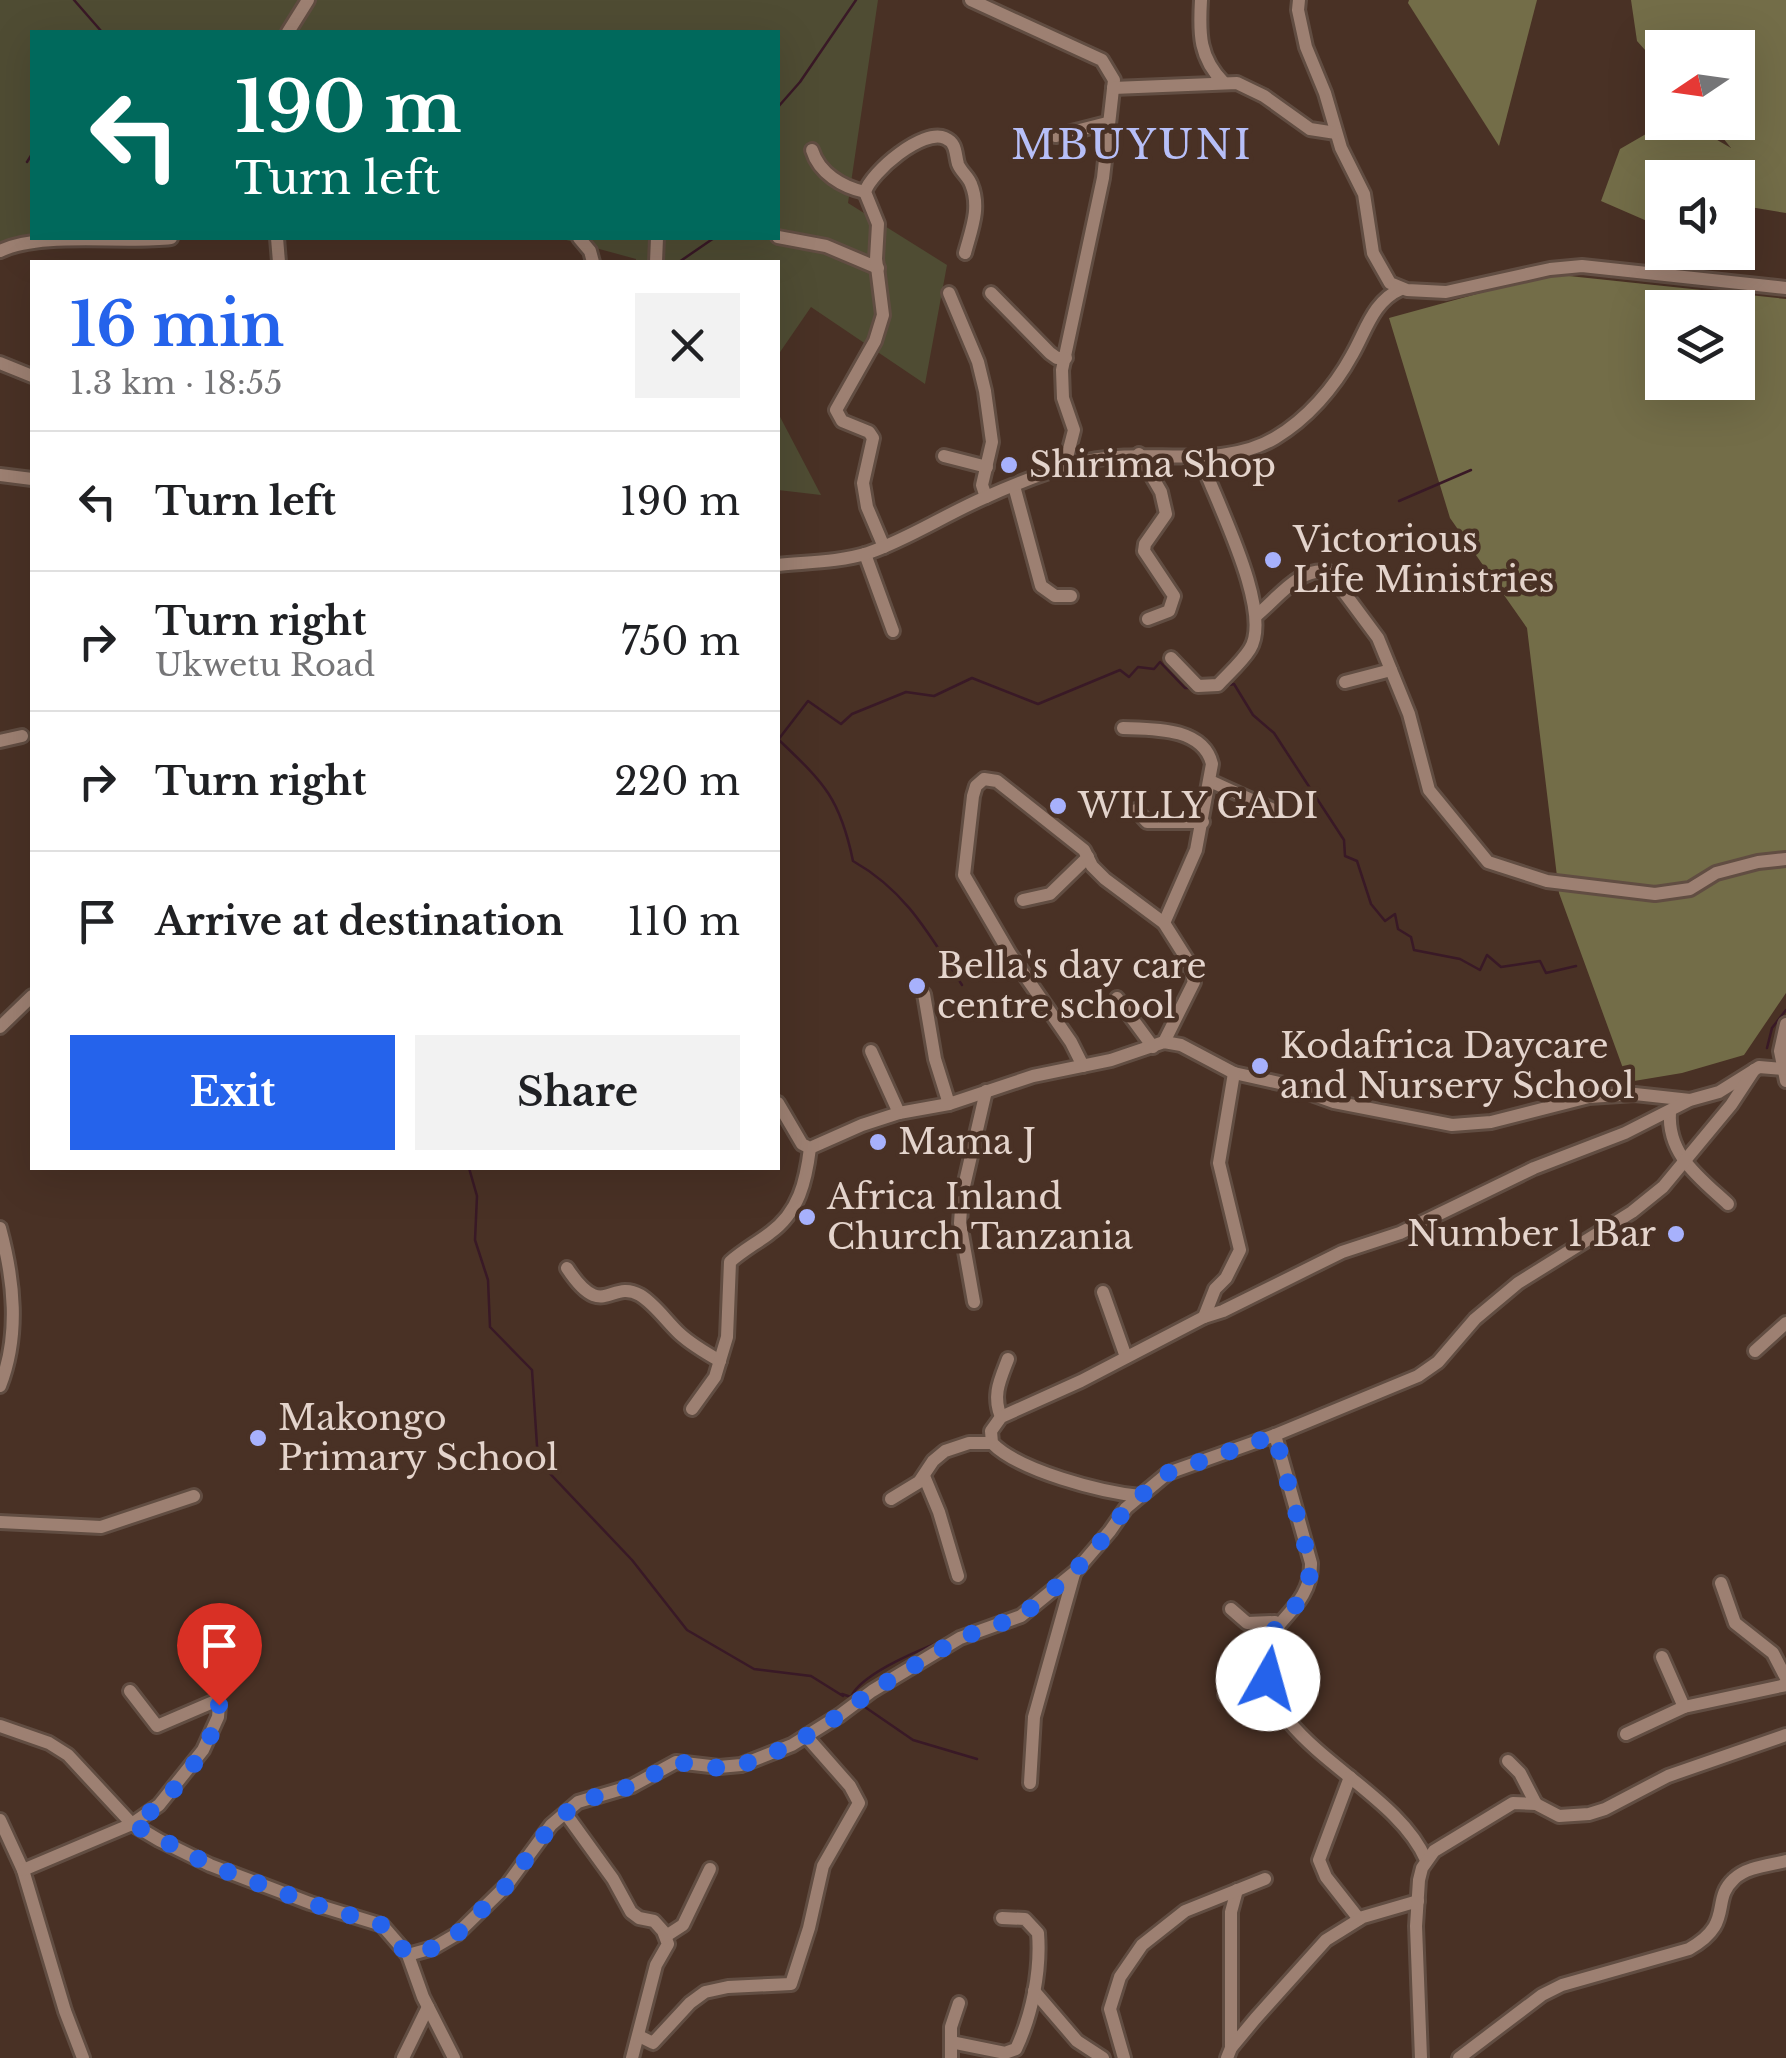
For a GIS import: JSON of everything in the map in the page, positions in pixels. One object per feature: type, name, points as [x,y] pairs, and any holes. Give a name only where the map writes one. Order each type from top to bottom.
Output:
[{"type":"street","points":[[289,30],[308,0]]},
{"type":"street","points":[[970,0],[1102,60],[1114,80],[1103,178],[1062,370],[1063,398],[1074,430],[1064,469]]},
{"type":"street","points":[[1201,0],[1202,49],[1208,66],[1224,83]]},
{"type":"street","points":[[1299,0],[1306,47],[1336,133],[1364,194],[1372,253],[1390,283],[1401,289],[1446,292],[1550,269],[1582,266],[1786,288]]},
{"type":"street","points":[[1113,88],[1237,83],[1319,132],[1336,133]]},
{"type":"street","points":[[1056,136],[1107,123]]},
{"type":"street","points":[[864,192],[878,170],[906,149],[936,137],[949,140],[956,148],[958,165],[973,192],[975,219],[965,253]]},
{"type":"street","points":[[812,150],[825,172],[864,192]]},
{"type":"street","points":[[864,192],[878,224],[878,268],[884,303],[878,335],[836,410],[842,421],[869,432],[873,438],[863,483],[867,507],[884,547]]},
{"type":"street","points":[[780,238],[826,246],[878,268]]},
{"type":"street","points":[[0,250],[102,240]]},
{"type":"street","points":[[780,565],[865,554],[986,497],[1087,461],[1138,454],[1199,455],[1247,450],[1266,442],[1310,411],[1330,389],[1376,308],[1401,289]]},
{"type":"street","points":[[949,293],[982,377],[992,442],[982,485],[986,497]]},
{"type":"street","points":[[991,293],[1050,353],[1066,358]]},
{"type":"street","points":[[0,364],[30,375]]},
{"type":"street","points":[[1138,454],[1161,492],[1166,514],[1144,551],[1174,596],[1170,611],[1148,618]]},
{"type":"street","points":[[1171,658],[1198,686],[1218,684],[1252,647],[1257,616],[1245,571],[1199,455]]},
{"type":"street","points":[[944,456],[986,468]]},
{"type":"street","points":[[0,474],[30,479]]},
{"type":"street","points":[[1014,486],[1040,586],[1054,596],[1071,596]]},
{"type":"street","points":[[865,554],[893,630]]},
{"type":"street","points":[[1257,616],[1306,573],[1330,572],[1378,638],[1409,714],[1429,790],[1488,862],[1547,882],[1655,894],[1690,889],[1716,872],[1786,859]]},
{"type":"street","points":[[1345,682],[1391,670]]},
{"type":"street","points":[[1123,728],[1164,730],[1196,742],[1210,756],[1203,822],[1188,874],[1164,923]]},
{"type":"street","points":[[0,741],[22,736]]},
{"type":"street","points":[[1082,1066],[966,883],[976,786],[984,779],[997,780],[1084,850],[1105,880],[1164,923],[1188,961],[1194,982],[1159,1045]]},
{"type":"street","points":[[1210,781],[1278,812]]},
{"type":"street","points":[[1136,810],[1147,822],[1156,824],[1203,822]]},
{"type":"street","points":[[1023,900],[1050,894],[1088,857]]},
{"type":"street","points":[[924,994],[949,1104]]},
{"type":"street","points":[[0,1027],[30,998]]},
{"type":"street","points":[[1117,998],[1159,1045]]},
{"type":"street","points":[[1785,1075],[1780,1051],[1786,1024]]},
{"type":"street","points":[[810,1148],[899,1114],[949,1104],[1033,1076],[1159,1045],[1181,1045],[1234,1073],[1365,1110],[1452,1125],[1491,1122],[1589,1098],[1635,1094],[1690,1100]]},
{"type":"street","points":[[870,1051],[899,1114]]},
{"type":"street","points":[[1140,1496],[1087,1488],[1007,1455],[992,1442],[990,1430],[1001,1417],[1342,1252],[1412,1227],[1534,1168],[1670,1112],[1690,1100],[1719,1092],[1764,1066],[1785,1075]]},
{"type":"street","points":[[408,1955],[433,1948],[457,1934],[507,1885],[532,1847],[588,1797],[632,1786],[676,1762],[719,1768],[742,1765],[806,1736],[960,1638],[1021,1616],[1074,1572],[1126,1508],[1168,1473],[1275,1435],[1418,1376],[1438,1362],[1492,1304],[1632,1212],[1663,1187],[1754,1070]]},
{"type":"street","points":[[1204,1316],[1240,1250],[1219,1163],[1234,1073]]},
{"type":"street","points":[[974,1302],[960,1223],[962,1195],[986,1091]]},
{"type":"street","points":[[780,1106],[802,1144],[810,1148]]},
{"type":"street","points":[[1670,1112],[1671,1138],[1684,1163],[1728,1204]]},
{"type":"street","points":[[692,1409],[710,1385],[727,1337],[730,1262],[773,1231],[792,1210],[805,1185],[810,1148]]},
{"type":"street","points":[[0,1228],[12,1290],[0,1386]]},
{"type":"street","points":[[566,1268],[582,1292],[594,1297],[634,1292],[693,1345],[720,1361]]},
{"type":"street","points":[[1102,1292],[1126,1357]]},
{"type":"street","points":[[1755,1350],[1786,1323]]},
{"type":"street","points":[[1001,1417],[996,1406],[997,1389],[1008,1359]]},
{"type":"street","points":[[1226,1696],[1298,1604],[1311,1576],[1275,1435]]},
{"type":"street","points":[[891,1499],[919,1482],[945,1451],[969,1443],[992,1442]]},
{"type":"street","points":[[924,1476],[958,1576]]},
{"type":"street","points":[[0,1522],[101,1527],[194,1496]]},
{"type":"street","points":[[1030,1783],[1034,1718],[1074,1572]]},
{"type":"street","points":[[1626,1734],[1684,1707],[1786,1682],[1773,1653],[1735,1623],[1720,1583]]},
{"type":"street","points":[[1231,1609],[1246,1623],[1278,1625]]},
{"type":"street","points":[[1265,1647],[1268,1679],[1282,1713],[1314,1748],[1397,1816],[1426,1860]]},
{"type":"street","points":[[1662,1658],[1684,1707]]},
{"type":"street","points":[[23,1870],[132,1824],[159,1805],[194,1765],[219,1705],[213,1702],[156,1726],[130,1690]]},
{"type":"street","points":[[0,1726],[49,1743],[68,1756],[132,1824],[210,1865],[382,1925],[408,1955],[454,2058]]},
{"type":"street","points":[[1422,2058],[1416,1926],[1419,1880],[1434,1851],[1504,1807],[1524,1802],[1559,1816],[1606,1810],[1668,1776],[1786,1735]]},
{"type":"street","points":[[639,2036],[653,2043],[690,2003],[718,1988],[791,1984],[809,1928],[822,1866],[859,1804],[850,1786],[806,1736]]},
{"type":"street","points":[[1508,1760],[1520,1772],[1536,1804]]},
{"type":"street","points":[[1350,1777],[1319,1860],[1326,1877],[1359,1918]]},
{"type":"street","points":[[566,1814],[632,1912],[654,1921],[666,1936],[667,1948],[656,1965],[632,2058]]},
{"type":"street","points":[[2,1826],[23,1870],[83,2058]]},
{"type":"street","points":[[1458,2058],[1552,1990],[1689,1950],[1708,1939],[1735,1877],[1786,1861]]},
{"type":"street","points":[[666,1936],[683,1924],[710,1869]]},
{"type":"street","points":[[1124,2058],[1110,2009],[1120,1977],[1130,1963],[1162,1926],[1195,1906],[1265,1879]]},
{"type":"street","points":[[1229,2053],[1231,1912],[1236,1890]]},
{"type":"street","points":[[1229,2053],[1311,1953],[1359,1918],[1418,1901]]},
{"type":"street","points":[[951,2042],[1005,2052],[1016,2049],[1034,1991],[1038,1933],[1025,1919],[1002,1918]]},
{"type":"street","points":[[1034,1991],[1077,2041],[1103,2058]]},
{"type":"street","points":[[951,2058],[951,2028],[959,2003]]},
{"type":"street","points":[[404,2058],[428,2007]]},
{"type":"shaded area","points":[[0,0],[878,0],[848,203],[947,265],[925,384],[811,307],[780,352],[780,260],[636,260],[566,240],[780,240],[780,30],[30,30],[30,237],[0,242]]},
{"type":"shaded area","points":[[1537,0],[1499,146],[1408,3]]},
{"type":"shaded area","points":[[1631,0],[1786,0],[1786,213],[1755,208],[1755,160],[1645,160],[1645,220],[1601,201],[1620,149],[1645,135],[1645,140],[1717,140],[1731,148],[1725,140],[1755,140],[1755,30],[1645,30],[1645,50],[1637,41]]},
{"type":"shaded area","points":[[1550,274],[1701,290],[1645,290],[1645,400],[1755,400],[1755,296],[1786,299],[1786,993],[1744,1055],[1682,1073],[1628,1082],[1559,893],[1527,628],[1450,518],[1389,318]]},
{"type":"shaded area","points":[[780,417],[821,495],[780,490]]},
{"type":"waterway","points":[[74,0],[100,30]]},
{"type":"waterway","points":[[780,105],[856,0]]},
{"type":"waterway","points":[[27,162],[30,157]]},
{"type":"waterway","points":[[682,260],[711,240]]},
{"type":"waterway","points":[[1399,501],[1471,470]]},
{"type":"waterway","points":[[780,737],[808,701],[841,724],[852,714],[906,692],[934,696],[972,678],[1038,704],[1120,670],[1129,677],[1138,667],[1154,669],[1160,662],[1185,688],[1191,688]]},
{"type":"waterway","points":[[1224,686],[1234,684],[1253,715],[1274,733],[1344,840],[1345,856],[1357,861],[1371,904],[1385,921],[1395,914],[1398,929],[1411,937],[1414,950],[1460,959],[1480,970],[1487,955],[1501,967],[1540,961],[1546,973],[1576,966]]},
{"type":"waterway","points":[[780,741],[808,768],[836,806],[853,861],[902,900],[962,985]]},
{"type":"waterway","points":[[1767,1048],[1772,1028],[1786,1010]]},
{"type":"waterway","points":[[470,1170],[477,1196],[475,1240],[488,1280],[490,1327],[532,1370],[538,1461],[632,1560],[687,1630],[754,1669],[811,1676],[843,1696]]},
{"type":"waterway","points":[[842,1694],[851,1697],[861,1684],[902,1658],[1022,1607]]},
{"type":"waterway","points":[[862,1705],[913,1740],[977,1759]]},
{"type":"place","name":"Shirima Shop","points":[[1009,465]]},
{"type":"place","name":"Victorious Life Ministries","points":[[1273,560]]},
{"type":"place","name":"WILLY GADI","points":[[1058,806]]},
{"type":"place","name":"Bella's day care centre school","points":[[917,986]]},
{"type":"place","name":"Kodafrica Daycare and Nursery School","points":[[1260,1066]]},
{"type":"place","name":"Mama J","points":[[878,1142]]},
{"type":"place","name":"Africa Inland Church Tanzania","points":[[807,1217]]},
{"type":"place","name":"Number 1 Bar","points":[[1676,1234]]},
{"type":"place","name":"Makongo Primary School","points":[[258,1438]]},
{"type":"district","name":"MBUYUNI","points":[[1132,145]]},
{"type":"route","points":[[219,1705],[218,1717],[194,1765],[159,1805],[132,1824],[210,1865],[382,1925],[408,1955],[443,1944],[478,1916],[551,1826],[578,1802],[632,1786],[676,1762],[719,1768],[742,1765],[792,1745],[960,1638],[1021,1616],[1074,1572],[1126,1508],[1156,1480],[1189,1464],[1275,1435],[1311,1576],[1298,1604],[1278,1625],[1265,1647],[1268,1679]]}]
